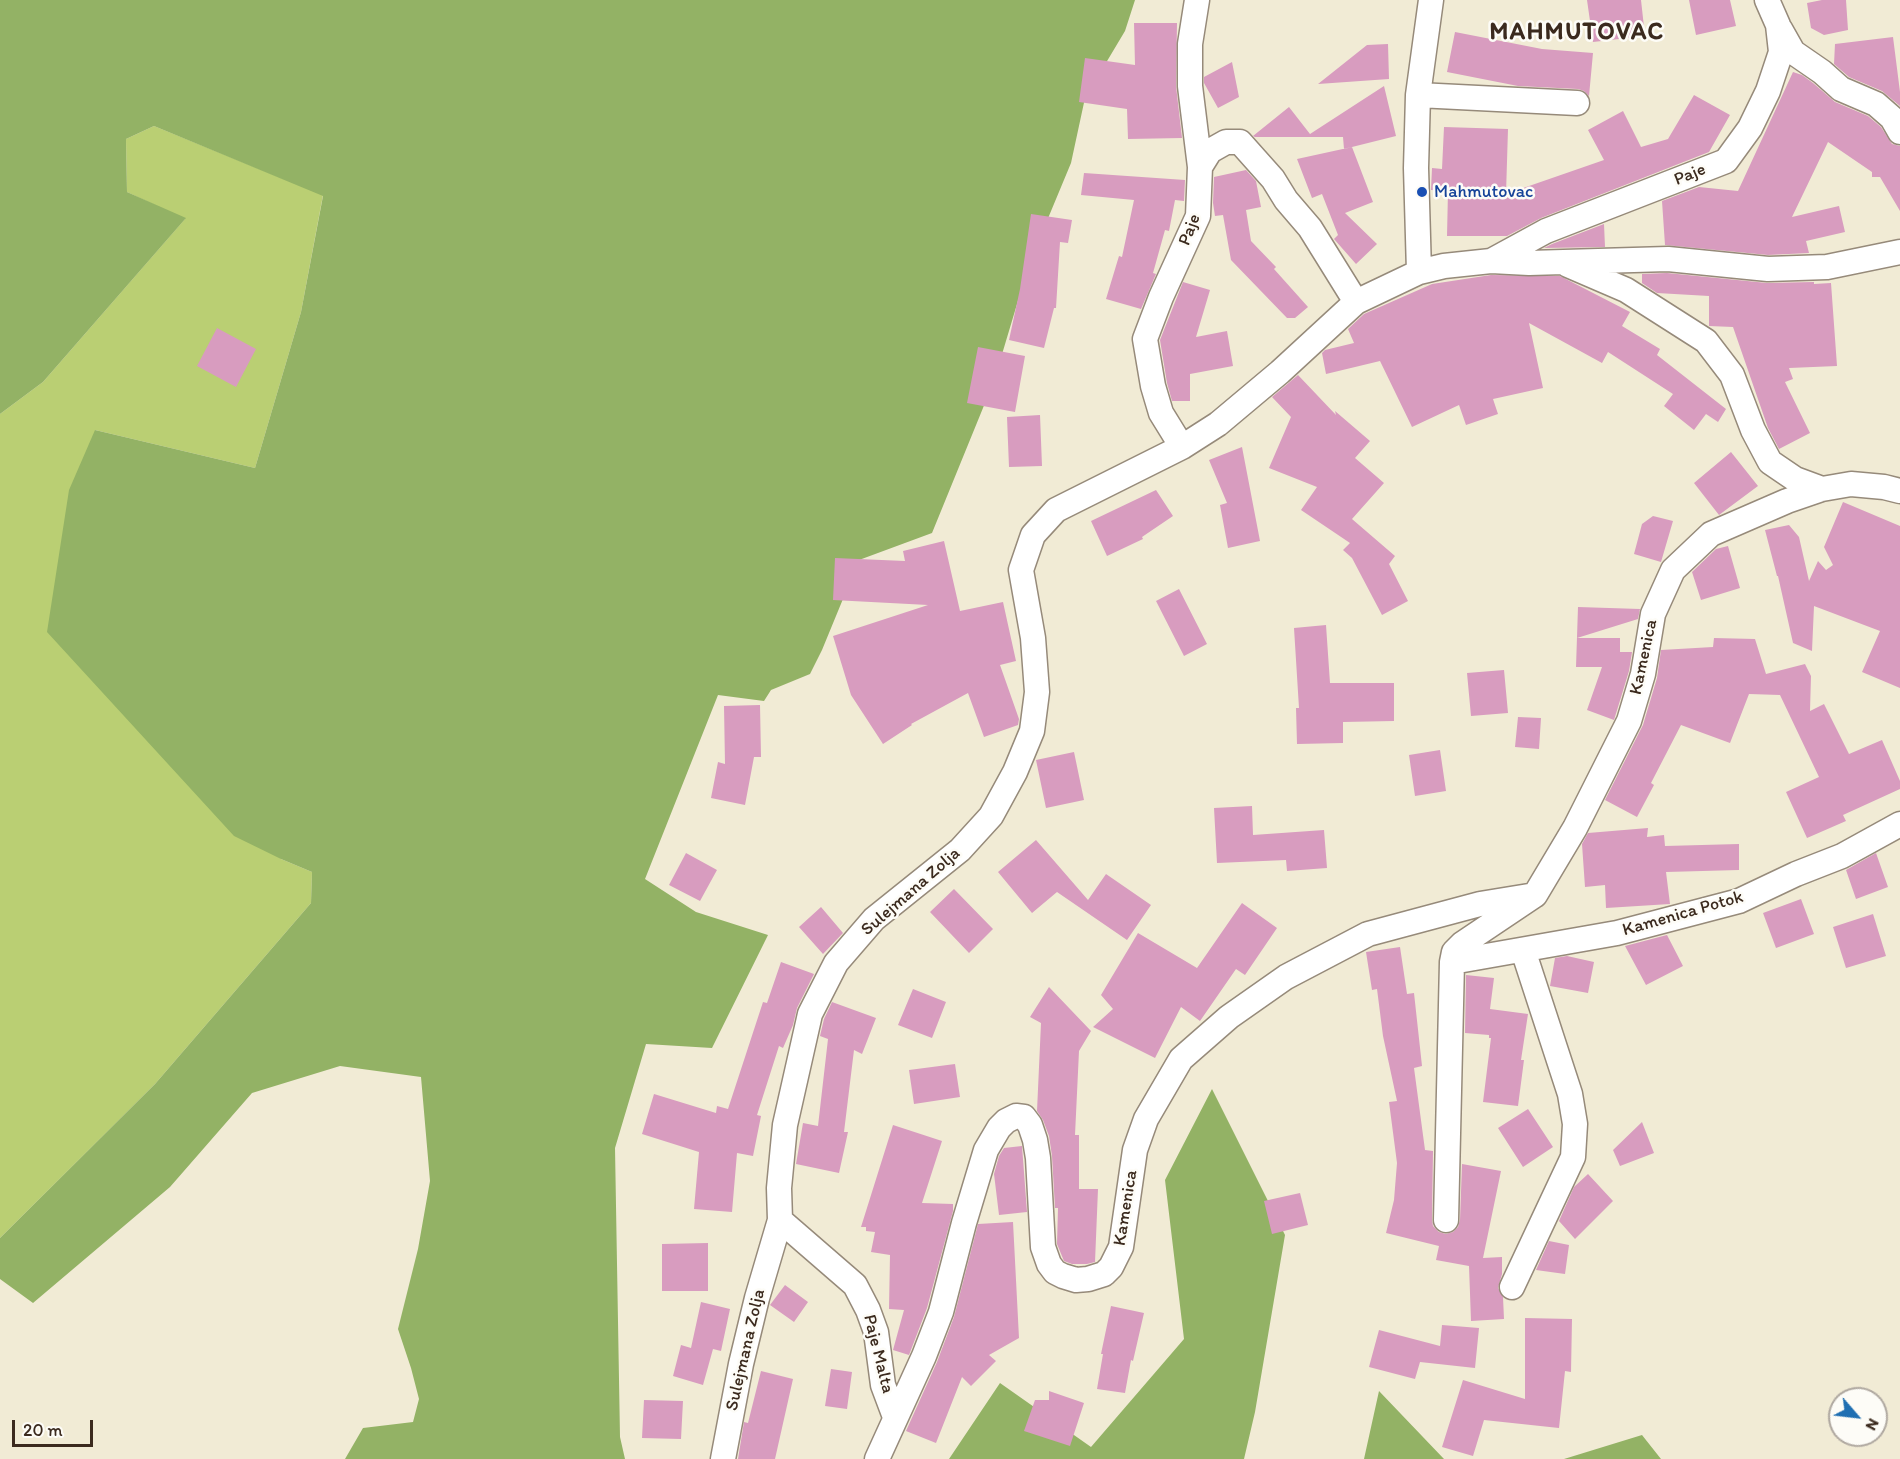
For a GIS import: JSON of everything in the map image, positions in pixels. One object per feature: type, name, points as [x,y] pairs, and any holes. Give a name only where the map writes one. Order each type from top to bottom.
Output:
[{"type":"street","name":"Paje","points":[[1182,447],[1161,413],[1153,386],[1145,339],[1161,297],[1198,216],[1200,167],[1190,86],[1190,44],[1197,0]]},
{"type":"street","points":[[1419,272],[1416,168],[1418,95],[1431,0]]},
{"type":"street","name":"Paje","points":[[1491,261],[1546,231],[1726,161],[1750,128],[1768,91],[1781,52],[1778,25],[1767,0]]},
{"type":"street","points":[[1778,25],[1793,52],[1822,72],[1841,89],[1876,104],[1892,118],[1900,132]]},
{"type":"street","points":[[1418,95],[1577,103]]},
{"type":"street","points":[[1200,167],[1210,151],[1226,142],[1240,142],[1273,179],[1286,200],[1310,228],[1356,302]]},
{"type":"street","points":[[1182,447],[1218,424],[1280,372],[1356,302],[1419,272],[1444,266],[1491,261],[1529,263],[1668,259],[1768,269],[1827,267],[1900,252]]},
{"type":"street","points":[[1560,262],[1626,290],[1706,341],[1732,375],[1753,430],[1770,462],[1795,479],[1822,489]]},
{"type":"street","name":"Sulejmana Zolja","points":[[723,1459],[757,1298],[780,1220],[779,1188],[785,1125],[810,1014],[836,963],[874,919],[960,850],[991,816],[1015,772],[1032,731],[1037,692],[1033,638],[1021,570],[1033,535],[1056,510],[1182,447]]},
{"type":"street","name":"Kamenica","points":[[1452,962],[1454,952],[1462,944],[1535,895],[1575,828],[1629,721],[1642,674],[1653,614],[1672,570],[1711,534],[1787,501],[1822,489],[1851,484],[1884,486],[1900,491]]},
{"type":"street","name":"Kamenica Potok","points":[[1452,962],[1617,933],[1739,901],[1796,874],[1842,856],[1900,824]]},
{"type":"street","name":"Kamenica","points":[[877,1459],[924,1356],[941,1312],[986,1150],[1006,1121],[1016,1116],[1024,1117],[1030,1125],[1035,1140],[1043,1247],[1049,1264],[1055,1272],[1076,1280],[1104,1274],[1117,1259],[1122,1247],[1135,1150],[1146,1119],[1181,1059],[1229,1017],[1286,977],[1368,933],[1480,904],[1535,895]]},
{"type":"street","points":[[1512,1287],[1573,1157],[1575,1124],[1570,1094],[1524,950]]},
{"type":"street","points":[[1446,1220],[1452,962]]},
{"type":"street","name":"Paje Malta","points":[[780,1220],[855,1285],[876,1332],[883,1385],[895,1417]]},
{"type":"green space","points":[[0,0],[1135,0],[1125,31],[1085,98],[1071,163],[1029,264],[994,381],[932,533],[859,560],[810,674],[771,690],[764,701],[718,695],[645,879],[696,912],[768,935],[712,1048],[646,1044],[615,1148],[620,1437],[625,1459],[345,1459],[363,1428],[413,1422],[419,1399],[398,1329],[418,1249],[430,1181],[421,1077],[340,1066],[252,1093],[170,1187],[33,1303],[0,1279],[0,1238],[155,1084],[311,903],[312,872],[234,836],[47,632],[69,490],[95,430],[255,468],[301,312],[323,196],[154,126],[126,139],[127,192],[186,218],[43,382],[0,414]]},
{"type":"green space","points":[[154,126],[323,195],[301,312],[255,468],[95,430],[281,859],[312,872],[311,903],[155,1084],[0,1238],[0,414],[43,382],[185,219],[127,192],[126,139]]},
{"type":"green space","points":[[1212,1089],[1285,1235],[1255,1412],[1244,1459],[949,1459],[1000,1383],[1091,1447],[1184,1339],[1165,1180]]},
{"type":"green space","points":[[1379,1391],[1444,1459],[1364,1459]]},
{"type":"green space","points":[[1642,1435],[1661,1459],[1564,1459]]},
{"type":"building","points":[[1587,0],[1641,0],[1645,36],[1593,42]]},
{"type":"building","points":[[1689,0],[1730,0],[1736,26],[1696,35]]},
{"type":"building","points":[[1822,0],[1846,0],[1848,30],[1824,35],[1811,28],[1807,3]]},
{"type":"building","points":[[1134,23],[1177,23],[1176,86],[1182,138],[1128,139],[1127,109],[1079,102],[1085,58],[1135,65]]},
{"type":"building","points":[[1455,32],[1542,49],[1593,53],[1589,96],[1578,89],[1518,86],[1447,72]]},
{"type":"building","points":[[1893,37],[1900,106],[1882,91],[1849,77],[1834,64],[1835,44]]},
{"type":"building","points":[[1388,44],[1389,79],[1318,84],[1367,45]]},
{"type":"building","points":[[1232,62],[1239,97],[1218,108],[1204,83],[1204,77]]},
{"type":"building","points":[[1793,72],[1802,75],[1835,102],[1868,116],[1881,127],[1892,144],[1900,146],[1900,211],[1880,177],[1872,177],[1872,172],[1828,142],[1792,217],[1839,206],[1845,232],[1806,241],[1809,253],[1768,255],[1665,245],[1662,201],[1699,187],[1738,191]]},
{"type":"building","points":[[1384,86],[1396,136],[1344,149],[1343,137],[1253,136],[1289,107],[1310,134]]},
{"type":"building","points":[[1694,95],[1730,115],[1709,152],[1541,218],[1507,236],[1447,236],[1448,191],[1431,190],[1432,168],[1442,169],[1444,127],[1508,129],[1506,194],[1604,160],[1588,130],[1623,111],[1641,147],[1668,139]]},
{"type":"building","points":[[1352,147],[1373,202],[1345,213],[1377,244],[1356,264],[1334,239],[1338,235],[1322,194],[1312,198],[1297,159]]},
{"type":"building","points":[[1246,170],[1256,181],[1261,207],[1246,210],[1251,241],[1276,267],[1274,269],[1308,307],[1295,318],[1287,318],[1231,260],[1223,215],[1215,216],[1214,177]]},
{"type":"building","points":[[1084,173],[1185,180],[1184,201],[1175,200],[1169,231],[1165,230],[1153,273],[1156,274],[1141,309],[1106,299],[1119,256],[1122,257],[1134,200],[1081,195]]},
{"type":"building","points":[[1031,214],[1072,220],[1068,243],[1060,242],[1056,308],[1054,308],[1044,348],[1009,340],[1020,289]]},
{"type":"building","points":[[1604,224],[1605,247],[1544,248],[1552,244]]},
{"type":"building","points":[[1667,273],[1767,283],[1831,283],[1837,366],[1789,368],[1793,379],[1785,382],[1810,433],[1779,449],[1768,428],[1733,327],[1709,326],[1709,296],[1657,293],[1642,283],[1642,274]]},
{"type":"building","points":[[1491,275],[1560,276],[1630,312],[1622,326],[1660,349],[1657,355],[1726,409],[1718,422],[1706,414],[1694,430],[1664,406],[1673,394],[1608,352],[1602,363],[1529,323],[1543,388],[1493,399],[1498,414],[1466,425],[1459,405],[1412,427],[1380,361],[1326,374],[1322,353],[1325,350],[1354,343],[1348,329],[1364,314],[1432,284]]},
{"type":"building","points":[[1183,282],[1210,290],[1196,337],[1227,331],[1233,366],[1190,374],[1190,401],[1172,401],[1160,340]]},
{"type":"building","points":[[217,328],[256,349],[236,387],[197,366]]},
{"type":"building","points":[[978,347],[1025,356],[1015,412],[967,403]]},
{"type":"building","points":[[1298,375],[1336,415],[1335,411],[1370,441],[1355,458],[1384,483],[1352,519],[1395,556],[1389,564],[1408,601],[1382,615],[1352,558],[1343,550],[1350,543],[1301,510],[1317,487],[1269,468],[1291,417],[1272,397]]},
{"type":"building","points":[[1040,415],[1042,466],[1009,467],[1007,417]]},
{"type":"building","points":[[1242,447],[1260,541],[1228,548],[1220,505],[1227,503],[1209,460]]},
{"type":"building","points":[[1731,452],[1758,486],[1719,515],[1694,483]]},
{"type":"building","points":[[1156,490],[1173,516],[1142,537],[1143,539],[1107,556],[1091,521]]},
{"type":"building","points":[[1843,502],[1900,526],[1900,688],[1862,672],[1880,631],[1814,606],[1812,651],[1793,643],[1765,530],[1789,525],[1799,537],[1809,581],[1818,561],[1826,570],[1833,565],[1824,547]]},
{"type":"building","points":[[1653,516],[1673,521],[1661,562],[1634,554],[1642,524]]},
{"type":"building","points":[[944,541],[960,611],[1003,602],[1016,661],[1000,665],[1019,719],[1018,725],[984,737],[968,693],[911,724],[883,744],[851,695],[833,636],[928,605],[833,600],[835,558],[905,561],[903,551]]},
{"type":"building","points":[[1728,546],[1740,588],[1701,600],[1692,572],[1716,549]]},
{"type":"building","points":[[1179,589],[1207,644],[1184,656],[1156,601]]},
{"type":"building","points":[[1578,607],[1640,609],[1638,619],[1577,638],[1620,638],[1620,652],[1632,652],[1629,671],[1614,720],[1587,710],[1602,667],[1576,667]]},
{"type":"building","points":[[1326,625],[1330,683],[1394,683],[1394,721],[1343,722],[1343,743],[1297,744],[1296,708],[1299,708],[1294,628]]},
{"type":"building","points":[[1714,638],[1755,639],[1766,674],[1805,664],[1811,676],[1810,711],[1824,704],[1849,754],[1882,740],[1900,781],[1900,789],[1843,815],[1846,821],[1807,838],[1786,792],[1819,777],[1780,695],[1749,694],[1730,743],[1681,725],[1651,783],[1654,785],[1637,817],[1605,800],[1643,725],[1657,678],[1661,650],[1713,647]]},
{"type":"building","points":[[1504,670],[1508,713],[1471,716],[1467,673]]},
{"type":"building","points":[[760,705],[761,757],[754,757],[745,805],[711,798],[718,762],[725,764],[724,706]]},
{"type":"building","points":[[1518,717],[1541,718],[1539,749],[1515,747]]},
{"type":"building","points":[[1440,750],[1446,791],[1415,796],[1409,755]]},
{"type":"building","points":[[1074,752],[1084,800],[1046,808],[1036,760]]},
{"type":"building","points":[[1252,806],[1253,835],[1324,830],[1327,868],[1287,871],[1286,860],[1217,863],[1214,808]]},
{"type":"building","points":[[1648,828],[1647,837],[1664,835],[1665,846],[1739,844],[1739,870],[1666,872],[1670,904],[1606,908],[1605,885],[1585,887],[1582,844],[1588,833]]},
{"type":"building","points":[[1036,840],[1088,900],[1106,874],[1151,905],[1127,940],[1057,892],[1032,913],[998,872]]},
{"type":"building","points":[[686,853],[717,870],[700,901],[669,885]]},
{"type":"building","points":[[1876,853],[1888,887],[1856,899],[1846,870]]},
{"type":"building","points":[[954,889],[993,929],[969,953],[930,912]]},
{"type":"building","points":[[1801,899],[1814,934],[1776,948],[1763,913]]},
{"type":"building","points":[[1242,903],[1277,928],[1245,975],[1236,969],[1200,1021],[1181,1007],[1155,1058],[1093,1027],[1113,1009],[1101,995],[1138,933],[1197,968]]},
{"type":"building","points":[[821,907],[843,933],[823,954],[799,927]]},
{"type":"building","points":[[1873,914],[1886,956],[1846,968],[1833,927]]},
{"type":"building","points":[[1667,935],[1683,966],[1646,985],[1625,946]]},
{"type":"building","points":[[1400,947],[1407,994],[1414,993],[1422,1066],[1414,1068],[1425,1150],[1433,1151],[1433,1226],[1439,1232],[1446,1234],[1458,1227],[1462,1164],[1501,1171],[1483,1258],[1502,1257],[1502,1274],[1498,1288],[1503,1297],[1504,1319],[1471,1321],[1469,1266],[1436,1260],[1439,1246],[1386,1233],[1394,1200],[1397,1163],[1389,1102],[1397,1101],[1383,1036],[1377,989],[1372,990],[1366,952]]},
{"type":"building","points":[[1567,956],[1594,962],[1588,993],[1550,986],[1555,958]]},
{"type":"building","points":[[781,962],[814,974],[797,1008],[793,1025],[783,1048],[779,1046],[757,1115],[761,1116],[753,1156],[737,1153],[732,1212],[694,1209],[699,1152],[642,1134],[654,1094],[716,1113],[717,1106],[728,1109],[763,1002],[767,1003]]},
{"type":"building","points":[[1466,975],[1494,978],[1490,1009],[1528,1014],[1521,1060],[1524,1060],[1518,1106],[1483,1102],[1491,1038],[1489,1035],[1465,1033]]},
{"type":"building","points":[[1049,987],[1091,1031],[1079,1051],[1075,1135],[1079,1135],[1079,1189],[1098,1189],[1095,1262],[1087,1264],[1072,1264],[1064,1261],[1057,1244],[1058,1208],[1055,1208],[1049,1136],[1037,1111],[1041,1023],[1030,1017]]},
{"type":"building","points":[[913,989],[946,1002],[932,1038],[898,1025]]},
{"type":"building","points":[[832,1002],[876,1018],[862,1054],[854,1050],[844,1132],[848,1132],[839,1173],[796,1164],[803,1123],[818,1126],[828,1039],[820,1036],[824,1019]]},
{"type":"building","points":[[955,1064],[960,1097],[914,1104],[909,1070]]},
{"type":"building","points":[[1528,1109],[1553,1147],[1523,1167],[1498,1128]]},
{"type":"building","points":[[1642,1122],[1654,1153],[1620,1166],[1613,1150]]},
{"type":"building","points":[[893,1125],[942,1141],[922,1203],[953,1204],[927,1308],[909,1355],[893,1350],[904,1310],[889,1309],[890,1255],[871,1252],[875,1232],[866,1231],[866,1227],[861,1227]]},
{"type":"building","points":[[1022,1146],[1027,1212],[999,1215],[994,1174],[999,1156],[1004,1148]]},
{"type":"building","points":[[1588,1174],[1613,1201],[1575,1239],[1559,1221],[1574,1187]]},
{"type":"building","points":[[1300,1193],[1308,1225],[1272,1234],[1264,1201]]},
{"type":"building","points":[[1013,1222],[1019,1338],[989,1355],[996,1361],[971,1386],[962,1377],[936,1443],[906,1431],[954,1317],[978,1224]]},
{"type":"building","points":[[1549,1241],[1569,1245],[1565,1274],[1536,1270]]},
{"type":"building","points":[[708,1243],[708,1291],[662,1291],[662,1244]]},
{"type":"building","points":[[785,1285],[808,1302],[794,1322],[770,1305]]},
{"type":"building","points":[[701,1302],[730,1309],[721,1351],[713,1349],[703,1385],[673,1376],[681,1345],[691,1348]]},
{"type":"building","points":[[1111,1306],[1144,1313],[1125,1393],[1097,1389],[1103,1354],[1101,1354]]},
{"type":"building","points":[[1525,1318],[1572,1319],[1571,1372],[1565,1371],[1559,1428],[1484,1420],[1473,1456],[1442,1447],[1463,1380],[1525,1399]]},
{"type":"building","points":[[1442,1325],[1479,1328],[1475,1368],[1420,1362],[1415,1379],[1369,1367],[1379,1330],[1440,1346]]},
{"type":"building","points":[[831,1369],[852,1372],[847,1409],[825,1406]]},
{"type":"building","points":[[761,1371],[793,1379],[775,1459],[738,1459],[744,1422],[748,1423]]},
{"type":"building","points":[[1049,1391],[1084,1403],[1070,1446],[1024,1431],[1035,1400],[1049,1400]]},
{"type":"building","points":[[644,1400],[683,1401],[681,1439],[642,1438]]},
{"type":"place","name":"Mahmutovac","points":[[1422,192]]},
{"type":"district","name":"MAHMUTOVAC","points":[[1577,33]]}]
